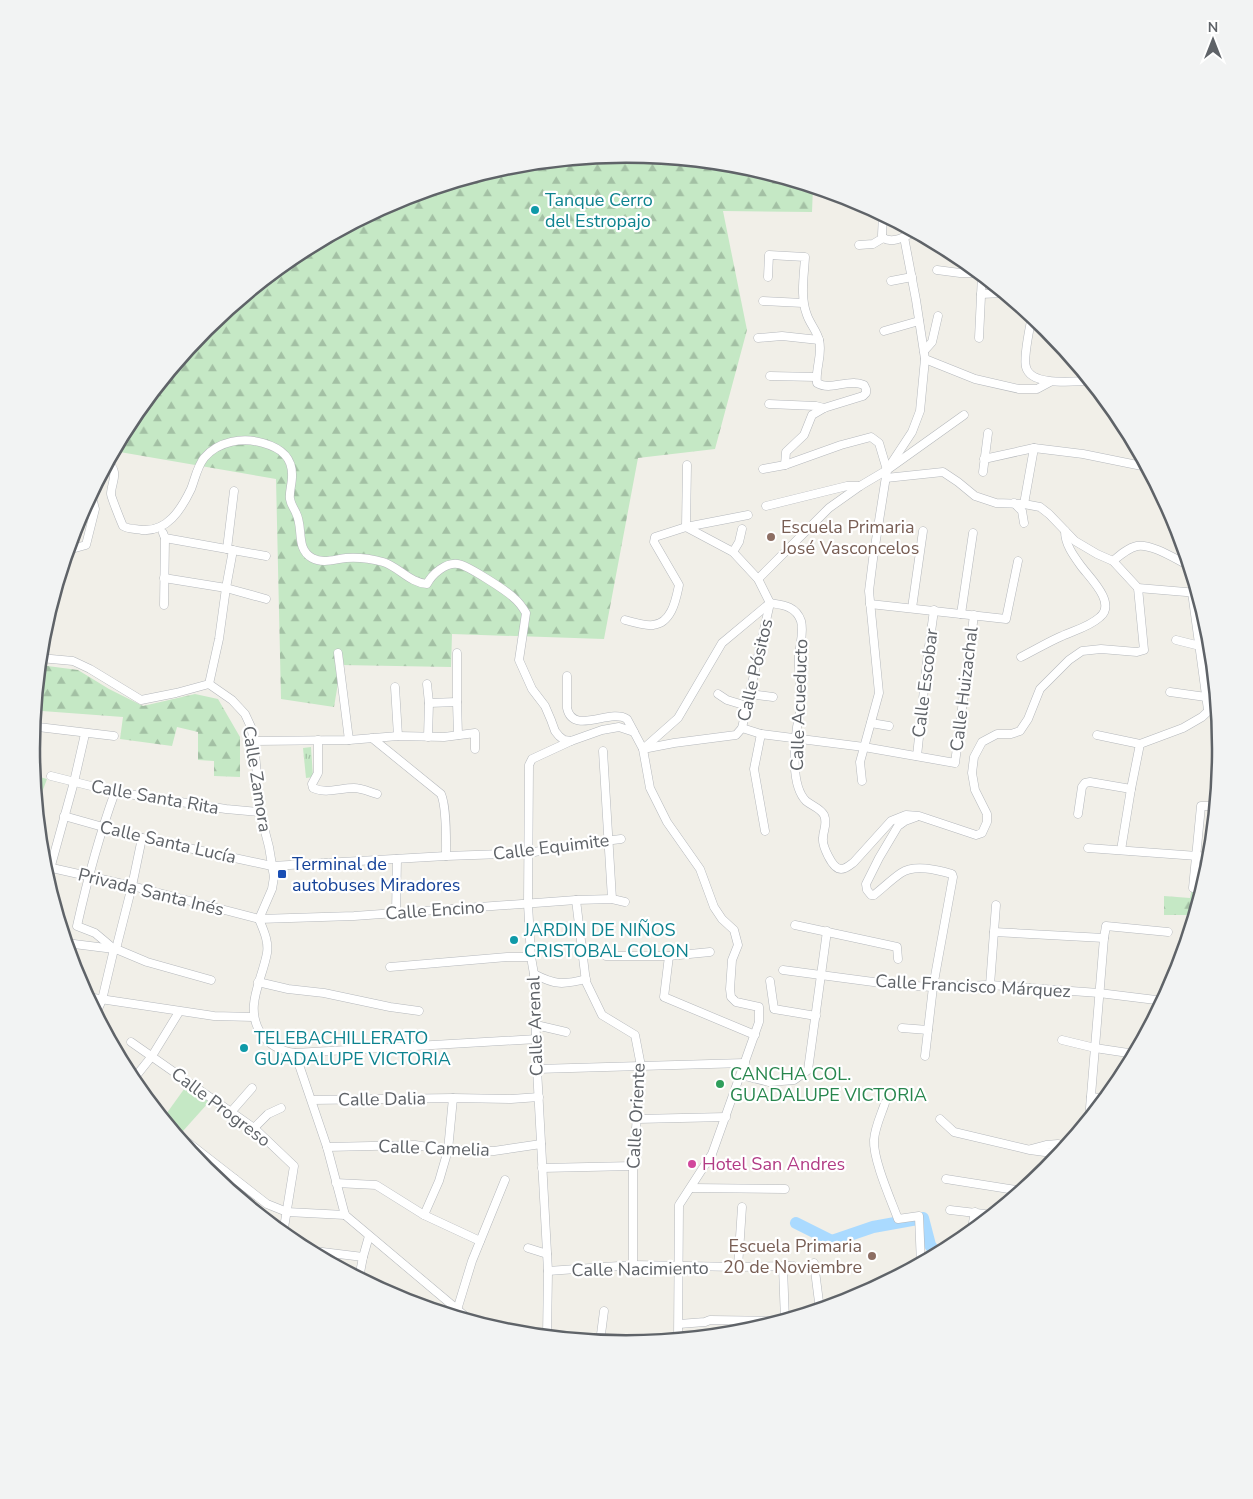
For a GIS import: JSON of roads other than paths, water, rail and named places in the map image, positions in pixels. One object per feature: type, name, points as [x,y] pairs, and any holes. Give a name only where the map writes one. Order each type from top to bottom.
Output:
[{"type":"street","points":[[883,222],[882,235],[889,241],[908,235]]},
{"type":"street","points":[[862,781],[860,762],[879,693],[869,591],[887,474],[912,432],[920,411],[924,355],[904,237]]},
{"type":"street","points":[[859,245],[873,244],[884,238]]},
{"type":"street","points":[[768,277],[769,255],[805,257],[803,303],[819,340],[820,352],[816,377],[817,383],[819,385],[832,386],[855,383],[864,385],[866,389],[866,393],[863,396],[824,408],[812,416],[804,434],[786,452],[785,465]]},
{"type":"street","points":[[936,270],[969,273]]},
{"type":"street","points":[[891,281],[912,277]]},
{"type":"street","points":[[979,338],[981,282]]},
{"type":"street","points":[[981,294],[995,293]]},
{"type":"street","points":[[763,300],[803,303]]},
{"type":"street","points":[[924,355],[932,342],[938,316]]},
{"type":"street","points":[[884,331],[919,320]]},
{"type":"street","points":[[1031,325],[1026,359],[1026,367],[1030,374],[1050,382],[1083,381]]},
{"type":"street","points":[[758,338],[782,336],[819,340]]},
{"type":"street","points":[[924,355],[976,379],[1020,389],[1037,389],[1050,382]]},
{"type":"street","points":[[770,376],[816,377]]},
{"type":"street","points":[[769,404],[824,408]]},
{"type":"street","points":[[758,579],[828,508],[860,486],[887,474],[964,416]]},
{"type":"street","points":[[983,472],[988,433]]},
{"type":"street","points":[[763,469],[785,465],[841,445],[871,437],[879,443],[887,474]]},
{"type":"street","points":[[112,468],[114,483],[111,493],[112,499],[122,524],[125,528],[144,530],[162,527],[177,514],[191,489],[199,467],[211,451],[223,444],[247,440],[273,446],[286,455],[291,467],[290,498],[292,507],[299,520],[301,542],[305,552],[313,558],[325,561],[346,558],[386,562],[414,580],[427,584],[430,577],[440,569],[456,563],[472,569],[515,598],[526,613],[519,660],[532,689],[545,706],[555,731],[564,740],[570,741],[611,728],[625,728],[634,732]]},
{"type":"street","points":[[984,459],[1034,448],[1083,454],[1139,465]]},
{"type":"street","points":[[1024,504],[1034,448]]},
{"type":"street","points":[[686,527],[687,465]]},
{"type":"street","points":[[887,474],[943,472],[974,496],[996,503],[1014,503],[1040,507],[1075,541],[1113,561],[1138,588],[1191,593]]},
{"type":"street","points":[[766,506],[848,486],[860,486]]},
{"type":"street","points":[[47,659],[73,661],[90,669],[141,700],[209,684],[219,639],[226,588],[234,491]]},
{"type":"street","points":[[1014,503],[1022,511],[1024,523]]},
{"type":"street","points":[[76,548],[86,545],[95,509],[94,504]]},
{"type":"street","points":[[625,620],[653,625],[664,620],[675,606],[679,585],[654,542],[655,537],[686,527],[748,515]]},
{"type":"street","points":[[162,527],[165,538],[164,606]]},
{"type":"street","points":[[643,749],[678,718],[722,643],[770,603],[758,579],[733,552],[686,527]]},
{"type":"street","points":[[733,552],[739,542],[742,529]]},
{"type":"street","points":[[912,608],[923,531]]},
{"type":"street","points":[[1021,657],[1055,639],[1088,626],[1102,616],[1105,608],[1101,591],[1081,567],[1068,544],[1066,531]]},
{"type":"street","points":[[961,614],[973,533]]},
{"type":"street","points":[[165,538],[266,556]]},
{"type":"street","points":[[1113,561],[1122,552],[1138,546],[1150,547],[1182,562]]},
{"type":"street","points":[[870,604],[1006,619],[1018,561]]},
{"type":"street","points":[[164,578],[226,588],[266,599]]},
{"type":"street","name":"Calle Acueducto","points":[[770,603],[789,607],[796,611],[801,621],[799,676],[801,697],[795,739],[796,776],[799,791],[806,801],[825,816],[826,826],[822,838],[825,850],[832,863],[841,869],[848,867],[854,862],[891,821],[906,815],[919,816],[976,835],[982,833],[987,822],[987,814],[975,790],[972,773],[974,757],[982,742],[997,734],[1020,732],[1028,719],[1040,689],[1069,660],[1082,651],[1101,649],[1137,652],[1144,650],[1138,588]]},
{"type":"street","name":"Calle Pósitos","points":[[643,749],[736,735],[742,728],[770,603]]},
{"type":"street","name":"Calle Escobar","points":[[917,756],[934,610]]},
{"type":"street","name":"Calle Huizachal","points":[[917,756],[955,763],[974,615]]},
{"type":"street","points":[[1197,615],[1208,710]]},
{"type":"street","points":[[1176,640],[1200,646]]},
{"type":"street","points":[[338,653],[349,740]]},
{"type":"street","points":[[457,653],[456,702],[458,735]]},
{"type":"street","points":[[567,676],[567,708],[572,718],[583,721],[616,716],[627,719],[643,749],[650,788],[667,822],[700,868],[714,907],[722,919],[734,930],[738,945],[732,960],[731,997],[736,1002],[759,1007],[759,1022],[755,1035],[712,1154],[680,1205],[678,1334]]},
{"type":"street","name":"Calle Zamora","points":[[209,684],[232,700],[245,714],[252,727],[260,812],[274,876],[272,889],[259,919]]},
{"type":"street","points":[[427,684],[429,703],[428,737]]},
{"type":"street","points":[[395,687],[398,736]]},
{"type":"street","points":[[1170,692],[1206,697]]},
{"type":"street","points":[[718,694],[727,700],[747,706]]},
{"type":"street","points":[[750,694],[773,698]]},
{"type":"street","points":[[429,703],[456,702]]},
{"type":"street","points":[[1097,735],[1140,744],[1183,728],[1202,717],[1212,707]]},
{"type":"street","points":[[871,723],[889,726]]},
{"type":"street","points":[[41,727],[114,736]]},
{"type":"street","points":[[742,728],[761,734],[864,747],[917,756]]},
{"type":"street","points":[[254,740],[349,740],[398,736],[444,737],[474,733],[475,749]]},
{"type":"street","points":[[50,858],[74,782],[85,734]]},
{"type":"street","points":[[761,734],[754,769],[765,831]]},
{"type":"street","points":[[372,738],[441,794],[446,856]]},
{"type":"street","points":[[318,740],[318,774],[312,784],[313,788],[326,791],[354,788],[378,794]]},
{"type":"street","name":"Calle Arenal","points":[[547,1331],[548,1271],[538,1097],[534,974],[531,957],[528,904],[530,761],[570,741]]},
{"type":"street","points":[[1122,850],[1140,744]]},
{"type":"street","points":[[602,751],[612,899]]},
{"type":"street","name":"Calle Santa Rita","points":[[51,776],[116,792],[226,809],[260,812]]},
{"type":"street","points":[[1078,814],[1082,788],[1085,783],[1090,782],[1131,789]]},
{"type":"street","points":[[115,949],[95,933],[77,926],[89,876],[116,792]]},
{"type":"street","points":[[1193,888],[1201,806],[1210,806]]},
{"type":"street","name":"Calle Santa Lucía","points":[[64,816],[142,838],[272,866]]},
{"type":"street","points":[[919,816],[905,821],[898,826],[866,884],[867,890],[872,895],[902,872],[910,869],[936,870],[952,875],[953,879],[933,986],[925,1056]]},
{"type":"street","points":[[99,1007],[132,886],[142,838]]},
{"type":"street","name":"Calle Equimite","points":[[272,866],[529,853],[621,839]]},
{"type":"street","points":[[1088,848],[1203,856]]},
{"type":"street","points":[[396,860],[396,913]]},
{"type":"street","name":"Privada Santa Inés","points":[[52,868],[132,886],[259,919]]},
{"type":"street","name":"Calle Encino","points":[[259,919],[396,913],[576,900],[612,899],[625,902]]},
{"type":"street","name":"Calle Oriente","points":[[576,900],[586,982],[602,1015],[636,1035],[641,1066],[633,1166],[633,1266]]},
{"type":"street","points":[[990,985],[996,905]]},
{"type":"street","points":[[259,919],[267,951],[258,982],[253,1017],[256,1027],[266,1041],[284,1052],[295,1053],[537,1040]]},
{"type":"street","points":[[795,925],[898,947],[898,959]]},
{"type":"street","points":[[1089,1110],[1106,926],[1168,932]]},
{"type":"street","points":[[741,1075],[769,1082],[794,1080],[808,1070],[827,931]]},
{"type":"street","points":[[994,932],[1104,938]]},
{"type":"street","points":[[73,944],[115,949],[147,962],[211,980]]},
{"type":"street","points":[[606,956],[669,956],[710,952]]},
{"type":"street","points":[[669,956],[664,997],[755,1035]]},
{"type":"street","points":[[390,967],[507,957],[531,957]]},
{"type":"street","name":"Calle Francisco Márquez","points":[[783,970],[896,985],[990,985],[1099,993],[1157,1000]]},
{"type":"street","points":[[534,974],[548,981],[566,984],[586,979]]},
{"type":"street","points":[[770,981],[774,1009],[816,1016]]},
{"type":"street","points":[[258,982],[288,989],[324,993],[419,1011]]},
{"type":"street","points":[[96,999],[214,1016],[253,1017]]},
{"type":"street","points":[[138,1073],[152,1056],[180,1012]]},
{"type":"street","points":[[536,1025],[566,1032]]},
{"type":"street","points":[[902,1028],[928,1030]]},
{"type":"street","points":[[1062,1040],[1128,1053]]},
{"type":"street","name":"Calle Progreso","points":[[131,1042],[254,1128],[294,1166],[287,1212]]},
{"type":"street","points":[[295,1053],[327,1147],[345,1215],[457,1310],[484,1230],[505,1180]]},
{"type":"street","points":[[537,1069],[745,1063]]},
{"type":"street","points":[[231,1112],[252,1088]]},
{"type":"street","name":"Calle Dalia","points":[[312,1100],[511,1099],[538,1097]]},
{"type":"street","points":[[1091,1097],[1098,1098]]},
{"type":"street","points":[[424,1215],[439,1182],[448,1150],[453,1098]]},
{"type":"street","points":[[886,1103],[876,1128],[875,1154],[898,1219],[918,1216],[921,1257]]},
{"type":"street","points":[[254,1128],[268,1114],[281,1108]]},
{"type":"street","points":[[637,1119],[726,1117]]},
{"type":"street","points":[[940,1119],[954,1132],[1030,1150],[1054,1150]]},
{"type":"street","name":"Calle Camelia","points":[[327,1147],[415,1145],[448,1150],[494,1150],[541,1144]]},
{"type":"street","points":[[1030,1150],[1036,1147],[1054,1150]]},
{"type":"street","points":[[202,1154],[267,1204],[287,1212],[345,1215]]},
{"type":"street","points":[[542,1168],[633,1166]]},
{"type":"street","points":[[233,1184],[235,1179]]},
{"type":"street","points":[[946,1179],[1013,1190]]},
{"type":"street","points":[[336,1183],[376,1185],[424,1215],[480,1241]]},
{"type":"street","points":[[691,1188],[785,1189]]},
{"type":"street","points":[[738,1267],[742,1208]]},
{"type":"street","points":[[950,1210],[985,1214]]},
{"type":"street","points":[[285,1226],[287,1212]]},
{"type":"street","points":[[972,1223],[974,1212]]},
{"type":"street","points":[[360,1272],[369,1236]]},
{"type":"street","points":[[528,1248],[547,1254]]},
{"type":"street","points":[[326,1252],[363,1257]]},
{"type":"street","points":[[814,1263],[819,1303]]},
{"type":"street","name":"Calle Nacimiento","points":[[548,1271],[633,1266],[793,1266]]},
{"type":"street","points":[[783,1267],[784,1314]]},
{"type":"street","points":[[601,1335],[604,1311]]},
{"type":"street","points":[[679,1324],[710,1320],[762,1320]]},
{"type":"waterway","points":[[796,1223],[832,1241],[873,1227],[923,1218],[933,1249]]},
{"type":"place","name":"Tanque Cerro del Estropajo","points":[[535,210]]},
{"type":"place","name":"Escuela Primaria José Vasconcelos","points":[[771,537]]},
{"type":"place","name":"Terminal de autobuses Miradores","points":[[282,874]]},
{"type":"place","name":"JARDIN DE NIÑOS CRISTOBAL COLON","points":[[514,940]]},
{"type":"place","name":"TELEBACHILLERATO GUADALUPE VICTORIA","points":[[244,1048]]},
{"type":"place","name":"CANCHA COL. GUADALUPE VICTORIA","points":[[720,1084]]},
{"type":"place","name":"Hotel San Andres","points":[[692,1164]]},
{"type":"place","name":"Escuela Primaria 20 de Noviembre","points":[[872,1256]]}]
